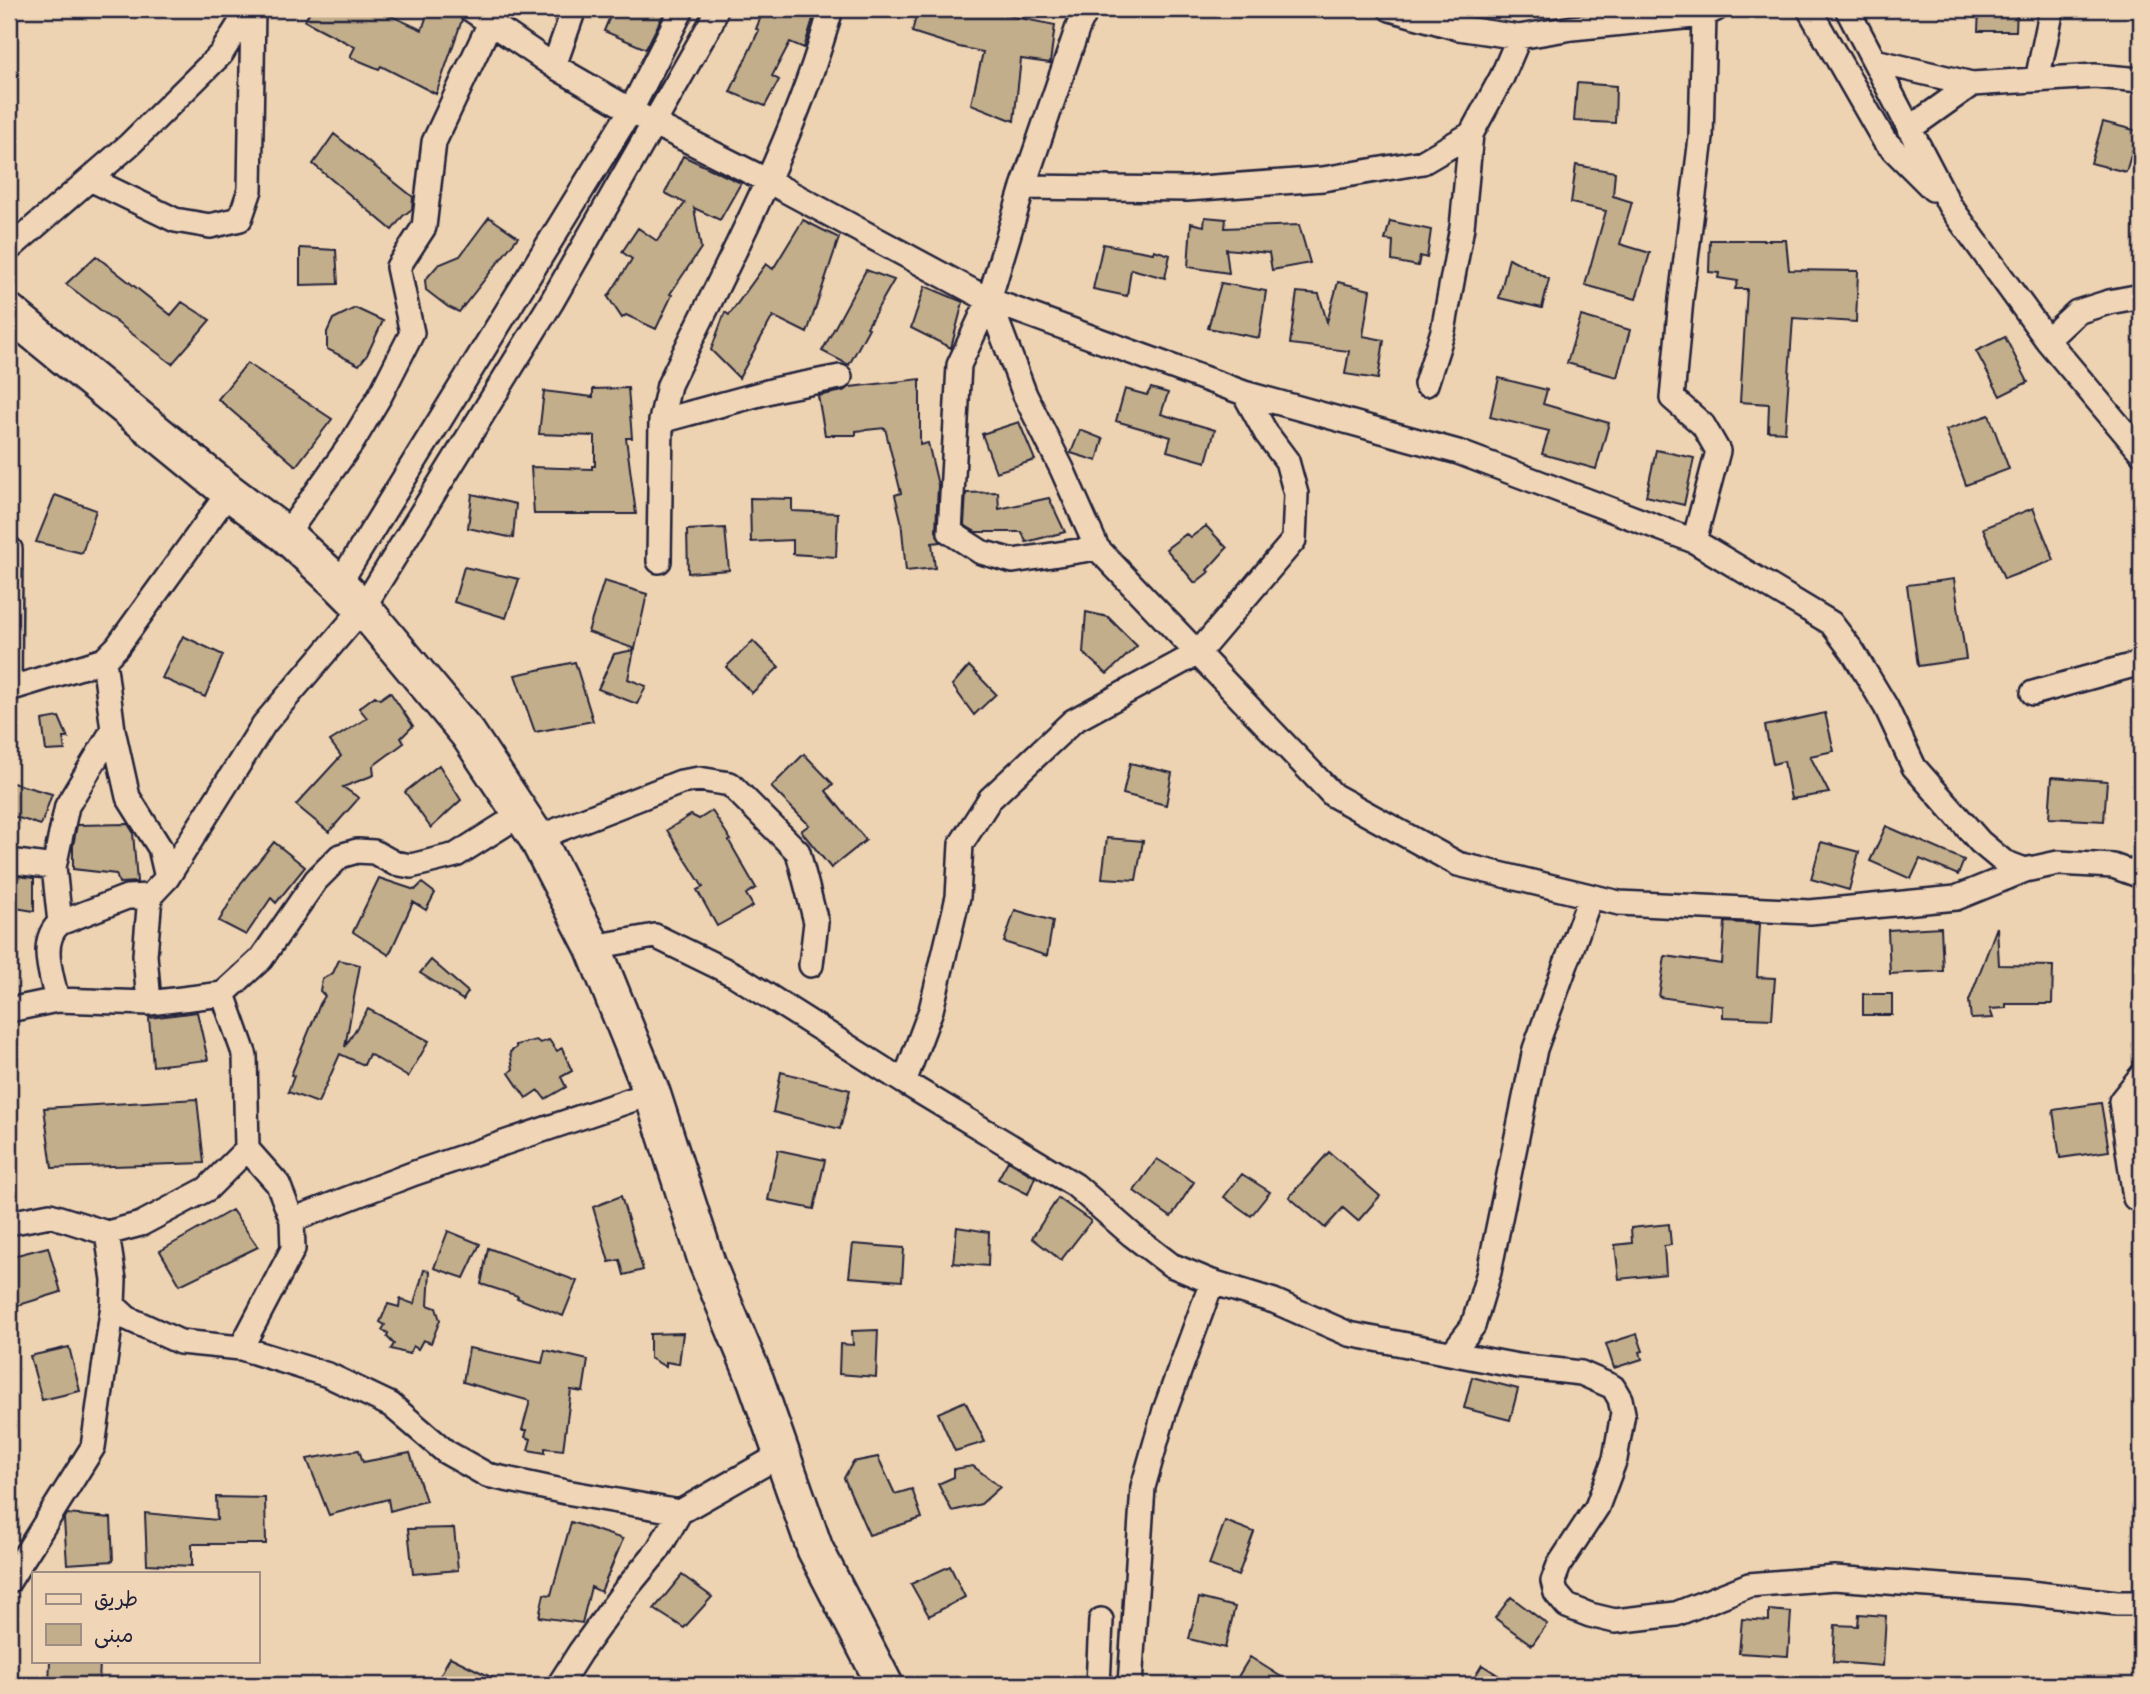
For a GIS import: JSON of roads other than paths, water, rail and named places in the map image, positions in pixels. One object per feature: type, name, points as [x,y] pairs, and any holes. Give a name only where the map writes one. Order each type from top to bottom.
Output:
[{"type":"main road","points":[[9,312],[229,492],[286,535],[339,584],[363,608],[468,734],[529,826],[593,947],[652,1093],[707,1263],[756,1381],[815,1549],[885,1685]]},
{"type":"street","points":[[90,179],[175,220],[210,226],[240,219],[250,190],[251,9]]},
{"type":"street","points":[[9,250],[129,145],[221,54],[251,9]]},
{"type":"street","points":[[470,9],[554,66],[653,123],[768,181],[989,300],[1244,393],[1458,452],[1694,541],[1831,624],[1853,652],[1886,708],[1914,767],[1980,842],[2004,862],[2025,870]]},
{"type":"street","points":[[554,66],[573,9]]},
{"type":"street","points":[[339,584],[631,110],[682,9]]},
{"type":"street","points":[[149,1003],[145,955],[150,896],[167,878],[264,723],[363,608],[551,303],[711,23],[716,9]]},
{"type":"street","points":[[659,561],[661,421],[669,385],[768,181],[817,59],[831,9]]},
{"type":"street","points":[[1087,9],[1078,27],[1023,187],[989,300],[959,365],[950,532],[981,552],[1013,561],[1097,548]]},
{"type":"street","points":[[1390,9],[1458,28],[1519,37],[1711,12],[1701,138],[1672,398],[1703,425],[1717,451],[1694,541]]},
{"type":"street","points":[[1809,9],[1884,140],[1950,206]]},
{"type":"street","points":[[1847,9],[1950,206],[2047,340],[2141,452]]},
{"type":"street","points":[[2037,80],[2052,9]]},
{"type":"street","points":[[286,535],[353,441],[412,333],[398,267],[424,227],[434,142],[490,23]]},
{"type":"street","points":[[1426,384],[1443,331],[1462,227],[1471,134],[1502,77],[1519,37]]},
{"type":"street","points":[[1875,61],[1972,84],[2095,76],[2141,80]]},
{"type":"street","points":[[1909,129],[1972,84]]},
{"type":"street","points":[[1023,187],[1186,189],[1323,179],[1423,162],[1471,134]]},
{"type":"street","points":[[2047,340],[2077,312],[2141,296]]},
{"type":"street","points":[[989,300],[1025,395],[1097,548],[1333,795],[1458,864],[1619,903],[1810,912],[1956,898],[2025,870],[2058,863],[2113,866],[2141,876]]},
{"type":"street","points":[[661,421],[778,389],[840,377]]},
{"type":"street","points":[[904,1082],[931,1010],[958,897],[961,844],[990,799],[1073,721],[1198,653],[1294,540],[1296,494],[1287,461],[1266,433],[1244,393]]},
{"type":"street","points":[[10,549],[9,689],[104,660],[117,647],[229,492]]},
{"type":"street","points":[[104,660],[113,730],[128,797],[160,848],[167,878]]},
{"type":"street","points":[[2033,692],[2141,663]]},
{"type":"street","points":[[60,923],[54,867],[67,806],[113,730]]},
{"type":"street","points":[[9,1010],[57,1000],[149,1003],[223,993],[261,959],[316,880],[340,856],[357,851],[374,852],[394,863],[411,866],[456,855],[529,826],[699,779],[730,784],[798,852],[816,922],[811,965]]},
{"type":"street","points":[[9,861],[54,867]]},
{"type":"street","points":[[57,1000],[48,949],[52,929],[60,923],[127,897],[150,896]]},
{"type":"street","points":[[1452,1353],[1473,1326],[1489,1272],[1535,1049],[1590,898]]},
{"type":"street","points":[[593,947],[655,936],[735,975],[904,1082],[1075,1185],[1132,1236],[1171,1265],[1212,1282],[1274,1301],[1349,1334],[1518,1366],[1581,1373],[1613,1387],[1620,1399],[1623,1413],[1615,1459],[1598,1507],[1559,1565],[1553,1581],[1556,1593],[1567,1605],[1590,1615],[1615,1621],[1676,1614],[1749,1585],[1834,1578],[2141,1603]]},
{"type":"street","points":[[223,993],[245,1056],[247,1149],[278,1184],[292,1220],[293,1249],[241,1348]]},
{"type":"street","points":[[2135,1198],[2121,1101],[2141,1076]]},
{"type":"street","points":[[292,1220],[415,1173],[652,1093]]},
{"type":"street","points":[[9,1223],[50,1214],[107,1233],[141,1224],[207,1189],[247,1149]]},
{"type":"street","points":[[9,1581],[93,1447],[113,1305],[114,1280],[107,1233]]},
{"type":"street","points":[[1130,1685],[1143,1487],[1165,1410],[1212,1282]]},
{"type":"street","points":[[113,1305],[127,1318],[180,1342],[241,1348],[328,1375],[391,1405],[446,1452],[487,1475],[566,1492],[680,1511]]},
{"type":"street","points":[[559,1685],[625,1590],[659,1550],[680,1511],[782,1454]]},
{"type":"street","points":[[1098,1685],[1101,1619]]}]
